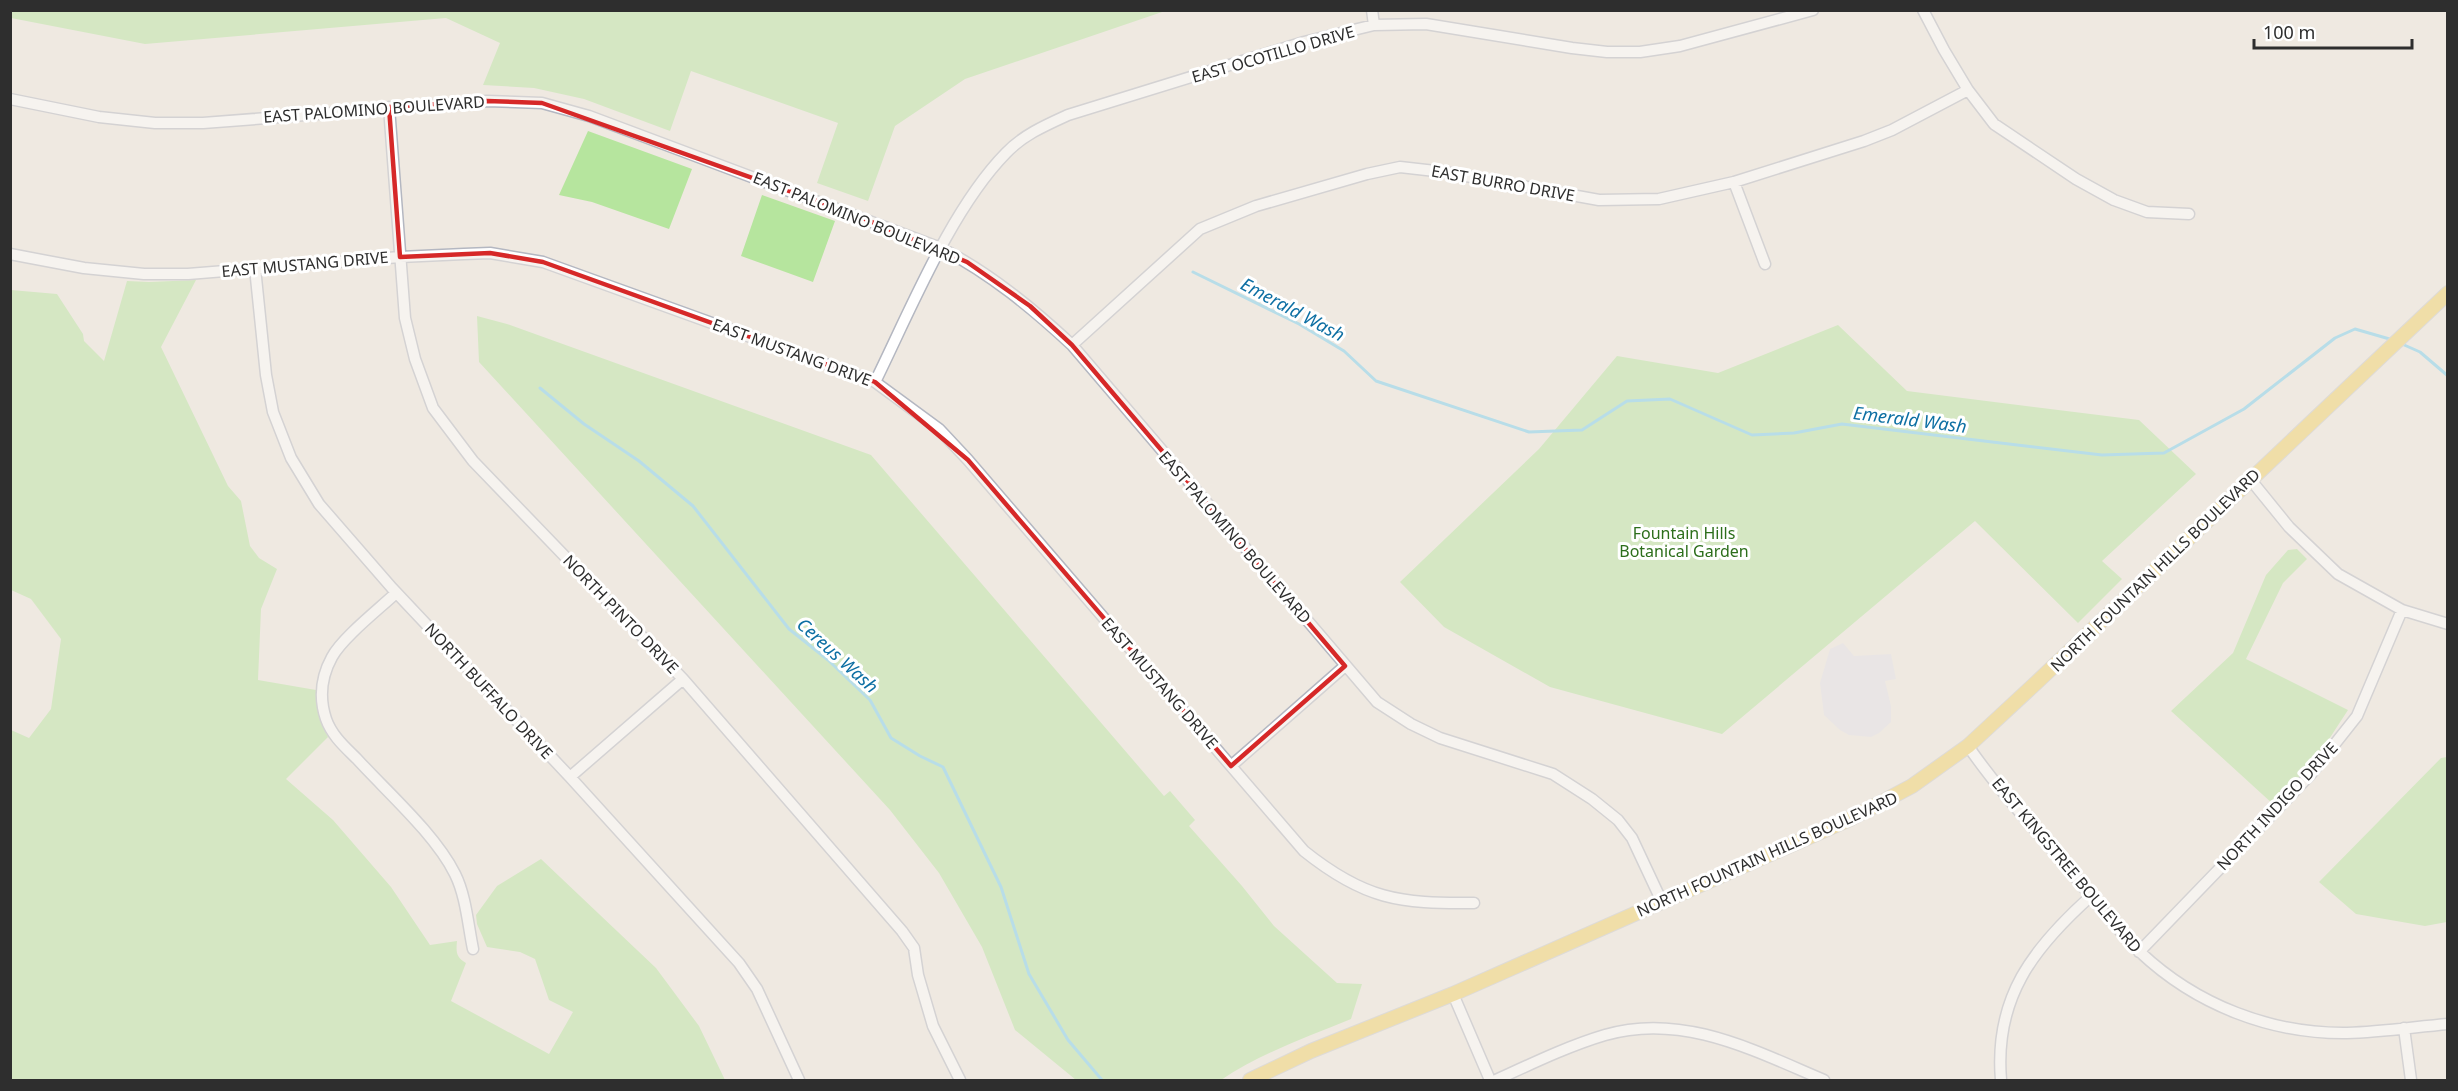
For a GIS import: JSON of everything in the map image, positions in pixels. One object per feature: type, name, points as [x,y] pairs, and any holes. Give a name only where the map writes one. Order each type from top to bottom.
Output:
[{"type":"main road","name":"NORTH FOUNTAIN HILLS BOULEVARD","points":[[1250,1080],[1311,1051],[1453,994],[1662,902],[1889,800],[1912,786],[1968,746],[2448,293]]},
{"type":"street","points":[[1372,10],[1374,25]]},
{"type":"street","name":"EAST OCOTILLO DRIVE","points":[[874,382],[941,248],[978,185],[1007,152],[1035,131],[1068,116],[1282,49],[1374,25],[1426,24],[1572,48],[1607,52],[1640,52],[1680,46],[1813,10]]},
{"type":"street","points":[[1923,10],[1968,90],[1994,124],[2076,179],[2114,200],[2147,212],[2188,214]]},
{"type":"street","name":"EAST BURRO DRIVE","points":[[1072,345],[1200,229],[1256,206],[1367,174],[1400,167],[1444,172],[1599,200],[1659,199],[1734,183],[1864,141],[1892,130],[1968,90]]},
{"type":"street","name":"EAST PALOMINO BOULEVARD","points":[[10,99],[99,117],[155,123],[203,123],[487,101],[542,104],[600,120],[941,248],[967,262],[1030,306],[1072,345],[1377,702],[1440,738],[1553,774],[1592,799],[1618,820],[1632,838],[1662,902]]},
{"type":"street","name":"NORTH PINTO DRIVE","points":[[389,107],[405,318],[415,359],[433,408],[473,461],[683,679],[882,906],[914,948],[918,975],[933,1026],[960,1080]]},
{"type":"street","points":[[1734,183],[1765,264]]},
{"type":"street","name":"EAST MUSTANG DRIVE","points":[[10,254],[117,273],[188,274],[400,257],[490,253],[543,262],[874,382],[939,429],[968,460],[1304,851],[1351,884],[1379,896],[1406,901],[1474,903]]},
{"type":"street","name":"NORTH BUFFALO DRIVE","points":[[255,268],[266,375],[282,437],[303,480],[319,504],[396,593],[570,777],[739,963],[757,988],[799,1080]]},
{"type":"street","points":[[2250,480],[2289,527],[2338,574],[2402,610],[2448,624]]},
{"type":"street","points":[[396,593],[333,655],[325,673],[321,697],[327,721],[336,738],[413,819],[455,874],[465,905],[473,949]]},
{"type":"street","name":"NORTH INDIGO DRIVE","points":[[2139,952],[2311,774],[2338,743],[2357,716],[2402,610]]},
{"type":"street","points":[[1231,766],[1345,666]]},
{"type":"street","points":[[570,777],[683,679]]},
{"type":"street","name":"EAST KINGSTREE BOULEVARD","points":[[1968,746],[2015,806],[2139,952],[2167,975],[2201,997],[2232,1012],[2289,1029],[2331,1033],[2448,1024]]},
{"type":"street","points":[[2001,1080],[2004,1027],[2019,982],[2043,942],[2091,896]]},
{"type":"street","points":[[1453,994],[1490,1080]]},
{"type":"street","points":[[1496,1080],[1606,1035],[1658,1028],[1696,1031],[1719,1038],[1824,1080]]},
{"type":"street","points":[[2404,1028],[2411,1080]]},
{"type":"highlighted area","points":[[487,101],[542,103],[848,212],[967,262],[1030,306],[1072,345],[1345,666],[1231,766],[968,460],[875,382],[543,262],[490,253],[400,257],[389,107]]},
{"type":"shaded area","points":[[1843,643],[1854,656],[1891,654],[1896,679],[1885,681],[1891,706],[1891,722],[1871,737],[1849,735],[1824,715],[1820,683],[1830,649]]},
{"type":"green space","points":[[10,11],[1165,11],[965,79],[895,126],[868,201],[817,183],[838,123],[691,71],[670,131],[584,99],[534,88],[483,85],[500,43],[446,18],[145,44],[11,18]]},
{"type":"green space","points":[[588,131],[692,169],[669,229],[592,202],[559,195]]},
{"type":"green space","points":[[762,195],[835,221],[813,282],[741,256]]},
{"type":"green space","points":[[196,280],[161,347],[228,486],[241,501],[250,546],[259,558],[277,569],[261,609],[258,680],[316,690],[319,714],[328,737],[286,779],[333,820],[391,887],[430,945],[457,941],[457,954],[466,963],[451,1001],[549,1054],[573,1012],[549,1000],[535,959],[520,952],[487,947],[477,924],[476,915],[497,886],[541,859],[656,968],[699,1026],[725,1080],[11,1080],[11,730],[29,738],[51,709],[61,639],[31,599],[11,590],[11,290],[57,294],[83,334],[84,341],[104,361],[127,281]]},
{"type":"green space","points":[[477,316],[507,324],[871,455],[1164,796],[1170,791],[1195,820],[1189,826],[1274,926],[1337,983],[1362,984],[1351,1019],[1268,1054],[1221,1080],[1076,1080],[1015,1030],[982,947],[939,873],[890,810],[479,362]]},
{"type":"green space","name":"Fountain Hills Botanical Garden","points":[[1838,325],[1907,391],[2139,420],[2196,474],[2102,561],[2122,579],[2078,623],[1975,521],[1722,734],[1550,687],[1444,627],[1400,582],[1539,449],[1617,356],[1718,373]]},
{"type":"green space","points":[[2297,549],[2307,559],[2283,583],[2246,659],[2348,710],[2318,756],[2274,805],[2171,711],[2233,653],[2266,575],[2288,550]]},
{"type":"green space","points":[[2447,757],[2447,922],[2425,926],[2356,914],[2319,882],[2441,758]]},
{"type":"waterway","name":"Emerald Wash","points":[[1193,272],[1299,324],[1344,351],[1376,381],[1529,432],[1582,430],[1627,401],[1670,399],[1752,435],[1794,433],[1842,424],[2102,455],[2164,453],[2244,409],[2335,338],[2355,329],[2393,340]]},
{"type":"waterway","name":"Emerald Wash","points":[[2402,344],[2420,352],[2448,376]]},
{"type":"waterway","name":"Cereus Wash","points":[[540,388],[584,424],[639,461],[693,506],[789,629],[828,660],[870,700],[891,738],[943,767],[1001,887],[1029,974],[1068,1040],[1102,1080]]}]
